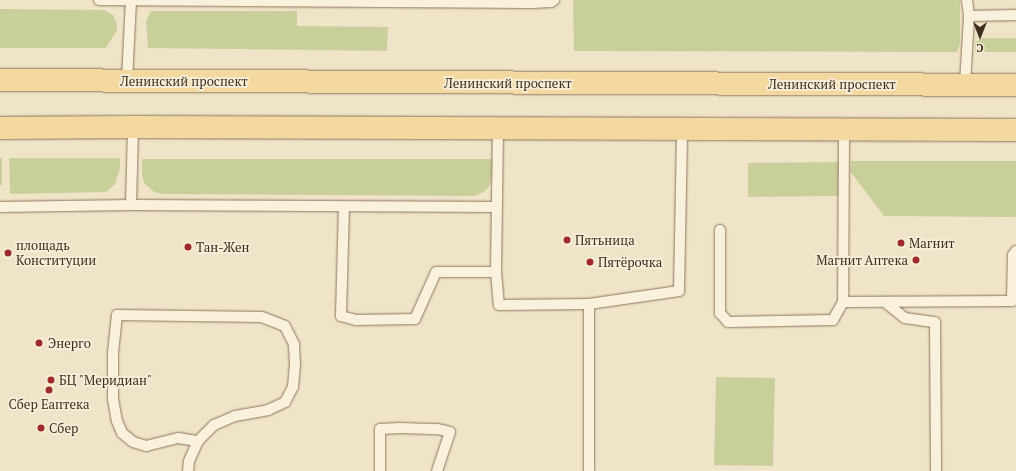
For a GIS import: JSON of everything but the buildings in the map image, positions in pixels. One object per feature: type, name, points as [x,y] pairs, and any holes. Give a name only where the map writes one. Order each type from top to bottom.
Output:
[{"type":"main road","name":"Ленинский проспект","points":[[0,80],[1016,85]]},
{"type":"main road","points":[[0,128],[133,126],[1016,130]]},
{"type":"lane","points":[[99,0],[277,0],[532,3],[552,2],[554,0]]},
{"type":"lane","points":[[127,80],[131,0]]},
{"type":"lane","points":[[965,84],[969,16],[967,0]]},
{"type":"lane","points":[[969,16],[1016,15]]},
{"type":"lane","points":[[131,204],[133,126]]},
{"type":"lane","points":[[498,128],[496,272],[499,305],[589,304],[679,291],[682,129]]},
{"type":"lane","points":[[720,230],[720,314],[728,322],[832,320],[843,302],[844,130]]},
{"type":"lane","points":[[0,207],[131,204],[344,207],[497,207]]},
{"type":"lane","points":[[344,207],[341,316],[356,320],[415,319],[436,272],[496,272]]},
{"type":"lane","points":[[843,302],[1012,301],[1013,255],[1016,251]]},
{"type":"lane","points":[[885,302],[905,318],[935,322],[936,471]]},
{"type":"lane","points":[[589,304],[589,471]]},
{"type":"lane","points":[[188,471],[189,461],[198,441],[214,425],[235,416],[268,410],[285,402],[293,387],[295,365],[294,344],[285,326],[262,317],[117,315],[113,353],[114,399],[117,421],[122,433],[133,442],[146,446],[178,438],[198,441]]},
{"type":"lane","points":[[380,471],[380,429],[400,428],[438,429],[450,432],[437,471]]},
{"type":"green space","points":[[573,0],[960,0],[960,43],[957,52],[574,51]]},
{"type":"green space","points":[[0,9],[104,10],[113,15],[117,24],[117,30],[106,48],[0,48]]},
{"type":"green space","points":[[151,11],[297,11],[297,26],[388,27],[387,51],[148,48],[146,21]]},
{"type":"green space","points":[[982,38],[1016,38],[1016,52],[975,52],[975,43]]},
{"type":"green space","points":[[0,158],[2,158],[2,185],[0,185]]},
{"type":"green space","points":[[9,158],[120,158],[120,168],[115,184],[106,192],[10,194]]},
{"type":"green space","points":[[142,159],[492,159],[493,166],[490,185],[485,191],[475,196],[162,194],[154,192],[144,183],[142,175]]},
{"type":"green space","points":[[851,161],[1016,161],[1016,217],[884,216],[850,171]]},
{"type":"green space","points":[[839,162],[839,196],[748,197],[748,163]]},
{"type":"green space","points":[[716,377],[775,378],[773,466],[714,465]]},
{"type":"place","name":"Пятьница","points":[[567,240]]},
{"type":"place","name":"Магнит","points":[[901,243]]},
{"type":"place","name":"Тан-Жен","points":[[188,247]]},
{"type":"place","name":"площадь Конституции","points":[[8,253]]},
{"type":"place","name":"Магнит Аптека","points":[[916,260]]},
{"type":"place","name":"Пятёрочка","points":[[590,262]]},
{"type":"place","name":"Энерго","points":[[39,343]]},
{"type":"place","name":"БЦ \"Меридиан\"","points":[[51,380]]},
{"type":"place","name":"Сбер Еаптека","points":[[49,390]]},
{"type":"place","name":"Сбер","points":[[41,428]]}]
